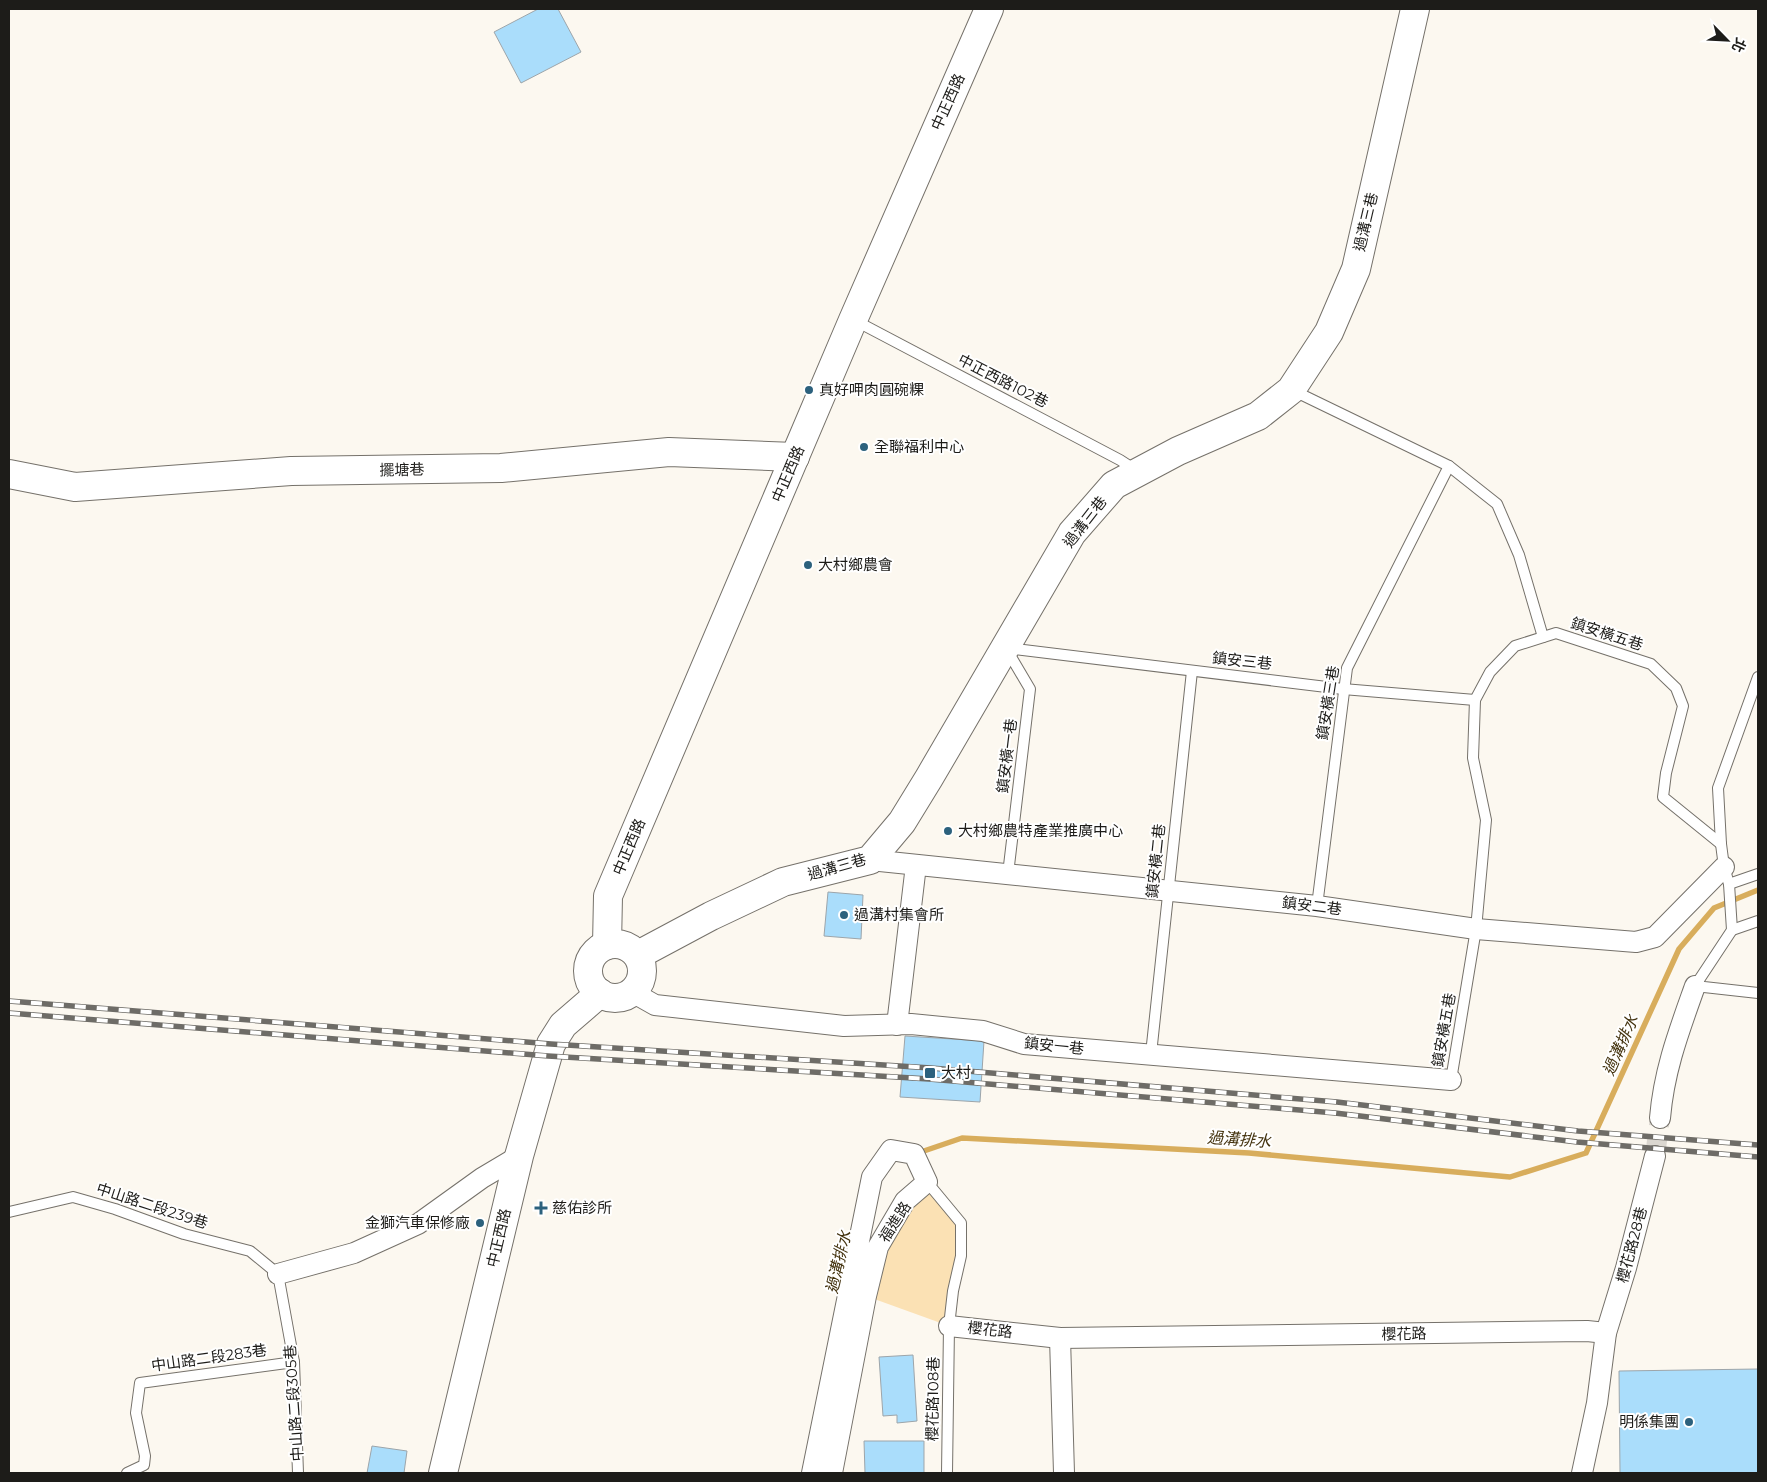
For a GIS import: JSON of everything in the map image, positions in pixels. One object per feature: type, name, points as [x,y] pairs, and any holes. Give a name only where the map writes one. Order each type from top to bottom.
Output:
[{"type":"street","name":"中正西路","points":[[608,945],[608,896],[853,320],[989,9]]},
{"type":"street","name":"過溝三巷","points":[[638,955],[711,916],[783,882],[870,860],[907,814],[1072,533],[1114,485],[1258,416],[1291,390],[1329,332],[1356,269],[1415,9]]},
{"type":"street","name":"擺塘巷","points":[[9,474],[75,487],[291,471],[501,468],[669,452],[795,457]]},
{"type":"street","name":"鎮安二巷","points":[[870,860],[1317,906],[1476,929],[1636,942],[1655,937],[1726,875]]},
{"type":"street","points":[[897,1025],[916,865]]},
{"type":"street","points":[[608,945],[625,945],[638,955],[642,971],[641,979],[632,992],[616,998],[600,993],[590,980],[589,964],[600,949],[608,945]]},
{"type":"street","points":[[1660,1118],[1668,1062],[1696,986]]},
{"type":"street","name":"鎮安一巷","points":[[632,992],[654,1005],[844,1026],[897,1025],[983,1031],[1024,1044],[1451,1080]]},
{"type":"street","name":"中正西路","points":[[443,1473],[519,1156],[551,1044],[563,1025],[600,993]]},
{"type":"street","name":"福進路","points":[[812,1473],[872,1177],[891,1150],[914,1154],[927,1182],[905,1201],[878,1247],[866,1296],[832,1473]]},
{"type":"street","points":[[278,1274],[354,1252],[418,1224],[482,1178],[519,1156]]},
{"type":"street","name":"櫻花路28巷","points":[[1606,1333],[1626,1268],[1655,1156]]},
{"type":"street","name":"櫻花路","points":[[949,1326],[1060,1338],[1587,1331],[1606,1333]]},
{"type":"street","points":[[1582,1473],[1597,1403],[1606,1333]]},
{"type":"street","points":[[1060,1338],[1064,1473]]},
{"type":"lane","name":"中正西路102巷","points":[[853,320],[1112,455],[1138,472]]},
{"type":"lane","points":[[1291,390],[1449,466],[1497,504],[1519,555],[1543,637]]},
{"type":"lane","name":"鎮安橫三巷","points":[[1317,906],[1347,668],[1449,466]]},
{"type":"lane","name":"鎮安橫五巷","points":[[1451,1080],[1476,929],[1486,820],[1474,758],[1475,700],[1490,672],[1515,646],[1556,633],[1651,664],[1676,688],[1684,706],[1666,773],[1663,798],[1721,844]]},
{"type":"lane","name":"鎮安三巷","points":[[1006,647],[1343,689],[1475,700]]},
{"type":"lane","name":"鎮安橫一巷","points":[[1006,647],[1030,690],[1008,874]]},
{"type":"lane","name":"鎮安橫二巷","points":[[1151,1054],[1167,890],[1192,671]]},
{"type":"lane","points":[[1732,930],[1721,844],[1718,788],[1758,677]]},
{"type":"lane","points":[[1726,875],[1758,874]]},
{"type":"lane","points":[[1758,920],[1732,930],[1696,986],[1758,993]]},
{"type":"lane","name":"櫻花路108巷","points":[[927,1182],[961,1222],[961,1256],[953,1291],[949,1326],[947,1473]]},
{"type":"lane","name":"中山路二段239巷","points":[[9,1212],[73,1197],[115,1209],[184,1234],[250,1251],[278,1274]]},
{"type":"lane","name":"中山路二段305巷","points":[[278,1274],[294,1362],[298,1473]]},
{"type":"lane","name":"中山路二段283巷","points":[[127,1473],[144,1465],[145,1456],[136,1413],[140,1383],[294,1362]]},
{"type":"shaded area","points":[[927,1182],[961,1223],[949,1326],[866,1296],[905,1201]]},
{"type":"building","points":[[538,9],[558,9],[581,52],[521,83],[494,32]]},
{"type":"building","name":"過溝村集會所","points":[[828,892],[863,895],[861,939],[824,936]]},
{"type":"building","points":[[905,1036],[984,1041],[980,1102],[900,1097]]},
{"type":"building","points":[[913,1355],[917,1421],[897,1423],[897,1415],[883,1416],[879,1357]]},
{"type":"building","name":"明係集團","points":[[1758,1369],[1758,1473],[1620,1473],[1619,1371]]},
{"type":"building","points":[[864,1441],[924,1441],[924,1473],[865,1473]]},
{"type":"building","points":[[372,1446],[407,1451],[404,1473],[367,1473]]},
{"type":"waterway","name":"過溝排水","points":[[918,1153],[962,1138],[1249,1153],[1510,1177],[1586,1153],[1679,949],[1714,908],[1758,890]]},
{"type":"tunnel","points":[[1655,1156],[1660,1118]]},
{"type":"railway","points":[[9,1001],[551,1044],[931,1068],[1337,1102],[1578,1131],[1758,1145]]},
{"type":"railway","points":[[9,1013],[548,1056],[929,1079],[1335,1113],[1577,1142],[1758,1157]]},
{"type":"place","name":"真好呷肉圓碗粿","points":[[809,390]]},
{"type":"place","name":"全聯福利中心","points":[[864,447]]},
{"type":"place","name":"大村鄉農會","points":[[808,565]]},
{"type":"place","name":"大村鄉農特產業推廣中心","points":[[948,831]]},
{"type":"place","name":"過溝村集會所","points":[[844,915]]},
{"type":"place","name":"大村","points":[[930,1073]]},
{"type":"place","name":"慈佑診所","points":[[541,1208]]},
{"type":"place","name":"金獅汽車保修廠","points":[[480,1223]]},
{"type":"place","name":"明係集團","points":[[1689,1422]]}]
